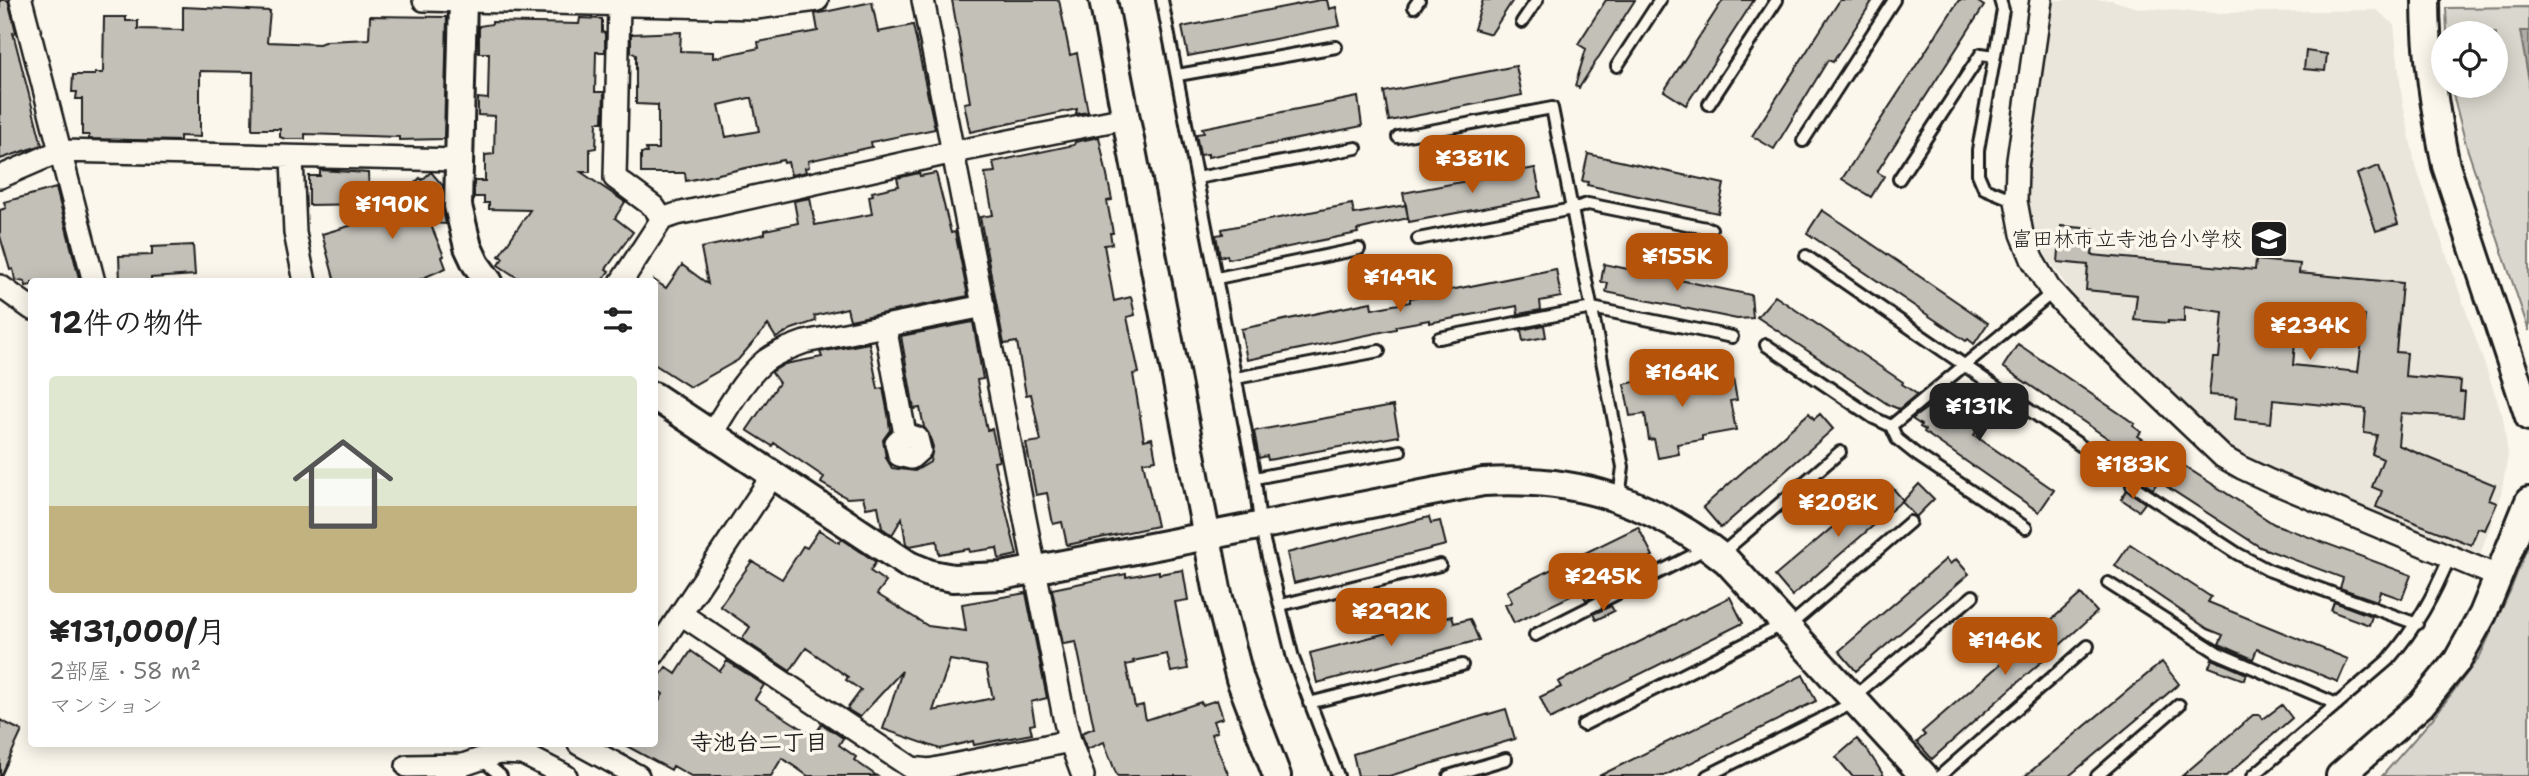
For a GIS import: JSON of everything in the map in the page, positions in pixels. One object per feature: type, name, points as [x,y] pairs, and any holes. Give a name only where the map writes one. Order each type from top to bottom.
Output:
[{"type":"street","points":[[21,0],[93,278]]},
{"type":"street","points":[[424,0],[756,8],[817,0]]},
{"type":"street","points":[[463,0],[458,206],[462,229],[476,264],[486,278]]},
{"type":"street","points":[[923,0],[1070,741],[1083,776]]},
{"type":"street","points":[[1103,0],[1218,594],[1240,679],[1277,776]]},
{"type":"street","points":[[2041,0],[2017,167],[2016,201],[2022,233],[2032,259],[2053,292],[2223,457],[2270,481],[2497,576]]},
{"type":"street","points":[[2426,0],[2430,70],[2446,166],[2529,417]]},
{"type":"street","points":[[619,5],[615,178],[654,207],[662,219]]},
{"type":"street","points":[[624,278],[662,219],[954,152],[1126,118]]},
{"type":"street","points":[[0,177],[60,151],[459,160]]},
{"type":"street","points":[[292,157],[299,278]]},
{"type":"street","points":[[0,286],[28,306]]},
{"type":"street","points":[[711,433],[751,377],[765,362],[784,349],[805,342],[984,306]]},
{"type":"street","points":[[885,326],[905,435]]},
{"type":"street","points":[[658,399],[889,553],[931,574],[978,578],[1035,569],[1455,486],[1512,480],[1568,485],[1619,499],[1670,522],[1714,551],[1924,776]]},
{"type":"street","points":[[658,648],[773,475]]},
{"type":"street","points":[[2340,776],[2421,705],[2457,661],[2483,614],[2529,501]]},
{"type":"street","points":[[681,614],[912,772],[1070,741]]},
{"type":"street","points":[[590,747],[638,776]]},
{"type":"street","points":[[407,766],[463,765],[498,753],[523,754],[566,776]]},
{"type":"lane","points":[[1162,0],[1255,478],[1260,525],[1293,658],[1339,776]]},
{"type":"lane","points":[[1522,22],[1536,0]]},
{"type":"lane","points":[[1617,66],[1660,0]]},
{"type":"lane","points":[[1709,104],[1777,0]]},
{"type":"lane","points":[[1803,141],[1894,0]]},
{"type":"lane","points":[[2000,0],[2003,10],[1978,150],[1978,174],[1984,188],[2016,201]]},
{"type":"lane","points":[[1178,75],[1336,47]]},
{"type":"lane","points":[[1899,179],[1981,54],[1995,56]]},
{"type":"lane","points":[[1398,137],[1552,108],[1623,467],[1619,499]]},
{"type":"lane","points":[[1197,178],[1356,148]]},
{"type":"lane","points":[[1418,239],[1588,204],[1711,229]]},
{"type":"lane","points":[[1217,278],[1359,249]]},
{"type":"lane","points":[[1806,256],[2106,463]]},
{"type":"lane","points":[[1891,426],[2053,292]]},
{"type":"lane","points":[[1439,338],[1592,308],[1732,337]]},
{"type":"lane","points":[[1766,345],[1874,418],[1891,426],[1897,439],[1917,455],[2026,528]]},
{"type":"lane","points":[[1236,379],[1379,351]]},
{"type":"lane","points":[[1255,478],[1400,450]]},
{"type":"lane","points":[[1535,635],[1714,551],[1840,452]]},
{"type":"lane","points":[[2132,485],[2238,554],[2268,570],[2417,624]]},
{"type":"lane","points":[[1583,724],[1786,626],[1910,522]]},
{"type":"lane","points":[[2253,776],[2388,660],[2417,624],[2450,556]]},
{"type":"lane","points":[[1281,605],[1440,565]]},
{"type":"lane","points":[[2108,583],[2217,653],[2337,704]]},
{"type":"lane","points":[[1707,776],[1854,700],[1973,596]]},
{"type":"lane","points":[[1940,776],[2088,646]]},
{"type":"lane","points":[[1309,703],[1462,665]]},
{"type":"lane","points":[[2097,776],[2179,705]]},
{"type":"lane","points":[[481,759],[501,776]]},
{"type":"lane","points":[[1449,776],[1506,759]]},
{"type":"shaded area","points":[[2051,0],[2111,0],[2138,8],[2215,13],[2377,10],[2394,25],[2402,98],[2415,164],[2503,417],[2508,455],[2500,499],[2480,554],[2245,459],[2194,418],[2076,299],[2048,259],[2033,228],[2025,187]]},
{"type":"shaded area","points":[[2529,7],[2529,331],[2467,148],[2454,98],[2508,98],[2508,21],[2447,21],[2446,8]]},
{"type":"shaded area","points":[[2520,31],[2529,31],[2529,81]]},
{"type":"shaded area","points":[[2529,543],[2529,776],[2382,776],[2433,718],[2480,656]]},
{"type":"building","points":[[0,0],[8,0],[16,32],[13,33],[42,145],[0,159]]},
{"type":"building","points":[[952,0],[1059,0],[1070,55],[1077,53],[1088,112],[1076,114],[1077,109],[970,132],[964,103],[970,102]]},
{"type":"building","points":[[1327,0],[1329,9],[1336,7],[1340,26],[1188,56],[1182,27]]},
{"type":"building","points":[[1483,0],[1513,0],[1491,34],[1474,29]]},
{"type":"building","points":[[1606,0],[1635,0],[1579,88],[1575,86],[1586,49],[1578,44]]},
{"type":"building","points":[[1723,0],[1754,0],[1686,105],[1664,91]]},
{"type":"building","points":[[1840,0],[1873,0],[1833,62],[1828,60],[1774,149],[1752,136]]},
{"type":"building","points":[[1959,0],[1975,0],[1984,6],[1877,172],[1884,176],[1871,197],[1842,179]]},
{"type":"building","points":[[872,2],[878,32],[913,25],[935,129],[871,142],[872,147],[808,161],[806,172],[791,175],[788,162],[784,163],[783,160],[686,181],[685,173],[641,173],[641,153],[647,153],[646,149],[658,149],[658,105],[636,104],[636,55],[631,52],[631,34],[681,32],[680,51],[713,52],[713,58],[759,48],[758,42],[818,31],[815,14]],"holes":[[[752,98],[759,131],[726,137],[719,105]]]},
{"type":"building","points":[[183,7],[270,11],[267,42],[319,44],[327,41],[369,39],[370,16],[447,17],[444,139],[399,140],[399,137],[305,134],[305,139],[285,139],[280,137],[280,129],[252,129],[253,72],[200,71],[200,137],[180,136],[180,141],[89,139],[89,135],[82,135],[82,99],[76,99],[77,92],[72,92],[73,75],[103,73],[104,17],[126,17],[126,21],[138,21],[138,29],[183,30]]},
{"type":"building","points":[[580,18],[602,19],[602,32],[605,33],[605,52],[596,52],[595,92],[604,92],[603,122],[597,122],[596,148],[590,149],[590,172],[581,172],[625,202],[615,218],[633,232],[606,269],[609,271],[604,278],[518,278],[498,265],[503,258],[499,256],[530,210],[489,209],[489,203],[484,203],[484,197],[474,197],[474,181],[485,181],[485,155],[494,154],[495,116],[478,115],[478,98],[488,99],[489,53],[479,53],[479,26],[492,22],[579,24]]},
{"type":"building","points":[[2306,51],[2327,54],[2325,71],[2304,69]]},
{"type":"building","points":[[1516,66],[1522,95],[1389,121],[1384,92]]},
{"type":"building","points":[[1358,97],[1362,126],[1208,157],[1208,154],[1200,155],[1196,134],[1204,133],[1202,128]]},
{"type":"building","points":[[1099,137],[1112,200],[1107,201],[1113,233],[1110,233],[1112,244],[1104,245],[1114,301],[1131,297],[1135,315],[1127,317],[1139,373],[1133,374],[1144,440],[1152,438],[1156,460],[1143,462],[1157,526],[1067,545],[1062,522],[1053,524],[1047,493],[1036,495],[1026,443],[1041,441],[1031,394],[1026,395],[1017,342],[1004,344],[980,217],[993,215],[985,173],[995,172],[993,162]]},
{"type":"building","points":[[1588,154],[1724,184],[1718,213],[1587,185],[1588,182],[1582,181]]},
{"type":"building","points":[[2379,166],[2398,224],[2376,231],[2357,174]]},
{"type":"building","points":[[1535,168],[1541,197],[1409,222],[1403,193]]},
{"type":"building","points":[[320,170],[368,173],[370,204],[309,205],[309,176],[320,176]]},
{"type":"building","points":[[431,172],[443,186],[442,206],[446,224],[430,223],[444,256],[442,257],[446,268],[423,278],[334,278],[322,234],[421,205],[393,204],[420,178],[422,180]]},
{"type":"building","points":[[919,173],[920,176],[936,173],[951,233],[955,232],[968,296],[850,320],[847,308],[814,316],[816,321],[776,338],[768,325],[738,360],[690,387],[658,367],[658,283],[666,288],[682,265],[708,284],[701,248],[765,234],[765,230],[798,223],[794,201],[810,198],[815,225],[872,214],[869,196],[873,195],[872,192],[899,186],[897,178]]},
{"type":"building","points":[[56,188],[79,278],[28,278],[26,286],[25,282],[15,280],[0,236],[0,210],[6,208],[4,202]]},
{"type":"building","points":[[1352,204],[1354,214],[1406,205],[1408,218],[1357,230],[1358,233],[1228,259],[1227,255],[1220,257],[1216,235],[1223,234],[1222,229]]},
{"type":"building","points":[[1822,210],[1988,323],[1974,344],[1807,233]]},
{"type":"building","points":[[2061,226],[2095,229],[2092,255],[2255,270],[2256,260],[2300,264],[2299,273],[2402,283],[2396,352],[2407,353],[2405,376],[2461,381],[2460,392],[2465,392],[2463,417],[2401,413],[2398,445],[2495,485],[2489,500],[2497,503],[2485,530],[2478,528],[2471,545],[2376,507],[2382,491],[2372,487],[2383,459],[2372,454],[2377,435],[2364,433],[2366,409],[2273,400],[2271,423],[2235,419],[2237,397],[2209,395],[2213,358],[2219,358],[2223,312],[2184,307],[2184,322],[2134,320],[2137,295],[2086,290],[2088,265],[2058,262]],"holes":[[[2298,309],[2365,315],[2358,372],[2293,365]]]},
{"type":"building","points":[[193,245],[195,275],[120,278],[119,256],[152,255],[152,247]]},
{"type":"building","points":[[1604,264],[1751,295],[1753,318],[1737,319],[1606,292],[1608,283],[1601,282]]},
{"type":"building","points":[[1556,269],[1561,297],[1540,301],[1541,310],[1518,314],[1517,306],[1429,323],[1429,320],[1247,360],[1241,329],[1371,302],[1372,309],[1410,302],[1410,298]]},
{"type":"building","points":[[1775,296],[1917,394],[1899,409],[1889,405],[1757,317]]},
{"type":"building","points":[[973,322],[983,379],[977,380],[987,430],[992,429],[999,461],[994,462],[1017,555],[999,559],[997,548],[939,554],[937,541],[910,546],[906,544],[902,518],[892,535],[882,528],[878,506],[866,508],[863,497],[847,498],[821,483],[824,477],[774,443],[772,446],[747,430],[779,383],[773,371],[785,364],[822,357],[820,352],[869,343],[878,389],[883,388],[888,414],[890,430],[883,440],[886,458],[892,468],[915,471],[930,462],[933,447],[924,427],[920,408],[914,409],[901,336]]},
{"type":"building","points":[[1544,325],[1546,337],[1523,341],[1521,330]]},
{"type":"building","points":[[2018,344],[2135,424],[2133,426],[2141,432],[2138,436],[2274,524],[2411,575],[2402,599],[2380,591],[2377,601],[2340,588],[2343,578],[2260,547],[2158,481],[2153,489],[2135,478],[2144,463],[2003,367]]},
{"type":"building","points":[[1690,372],[1692,385],[1733,378],[1737,400],[1730,401],[1736,430],[1677,444],[1679,454],[1658,458],[1654,439],[1649,440],[1645,414],[1630,416],[1624,384]]},
{"type":"building","points":[[1975,385],[1998,399],[1974,435],[2054,490],[2039,512],[1924,432],[1921,425],[1912,419],[1953,389],[1964,403]]},
{"type":"building","points":[[1393,406],[1399,436],[1268,460],[1267,456],[1259,458],[1254,431]]},
{"type":"building","points":[[1809,413],[1814,419],[1820,414],[1833,429],[1721,528],[1703,507]]},
{"type":"building","points":[[1919,484],[1934,499],[1916,517],[1902,502]]},
{"type":"building","points":[[1882,485],[1886,489],[1891,486],[1903,500],[1792,596],[1775,576]]},
{"type":"building","points":[[2127,490],[2145,503],[2139,511],[2121,499]]},
{"type":"building","points":[[1429,517],[1431,523],[1440,521],[1446,545],[1294,583],[1287,553]]},
{"type":"building","points":[[1638,527],[1653,556],[1599,582],[1603,592],[1586,600],[1581,591],[1514,623],[1505,605],[1512,602],[1507,591]]},
{"type":"building","points":[[819,530],[839,543],[842,539],[876,562],[870,571],[886,582],[877,594],[928,626],[966,631],[962,604],[1026,593],[1047,698],[1031,702],[1035,724],[1030,725],[1032,734],[974,745],[973,741],[940,749],[883,729],[902,671],[860,717],[847,709],[861,690],[846,680],[848,677],[806,648],[790,671],[742,639],[750,627],[720,606],[752,561],[782,579],[803,546],[807,548]],"holes":[[[950,660],[986,666],[993,698],[933,711]]]},
{"type":"building","points":[[2130,544],[2211,597],[2208,602],[2348,659],[2338,682],[2257,649],[2253,659],[2219,644],[2223,635],[2208,629],[2115,566]]},
{"type":"building","points":[[1946,559],[1950,564],[1956,559],[1969,574],[1856,671],[1839,651]]},
{"type":"building","points":[[1183,570],[1188,600],[1175,602],[1188,669],[1171,672],[1167,654],[1126,665],[1135,707],[1143,705],[1146,720],[1201,702],[1202,705],[1217,700],[1223,718],[1213,721],[1217,732],[1211,734],[1229,776],[1117,776],[1104,742],[1087,749],[1081,733],[1094,728],[1076,642],[1063,644],[1052,589],[1126,574],[1126,577]]},
{"type":"building","points":[[2081,594],[2097,612],[1932,759],[1917,742],[1925,735],[1922,732]]},
{"type":"building","points":[[1730,597],[1743,623],[1550,719],[1540,697],[1561,687],[1558,682]]},
{"type":"building","points":[[2334,602],[2372,616],[2369,625],[2331,611]]},
{"type":"building","points":[[1611,606],[1614,611],[1596,620],[1593,614]]},
{"type":"building","points":[[1452,616],[1454,623],[1470,619],[1479,640],[1317,683],[1310,653]]},
{"type":"building","points":[[691,651],[720,671],[727,661],[764,685],[755,699],[814,736],[822,724],[843,738],[839,745],[856,757],[854,760],[877,776],[808,776],[782,758],[771,776],[691,776],[673,766],[671,770],[629,747],[658,747],[658,703],[663,694],[658,691],[658,678],[666,667],[676,674]]},
{"type":"building","points":[[2212,659],[2247,674],[2244,680],[2209,667]]},
{"type":"building","points":[[2162,662],[2179,684],[2069,776],[2025,776]]},
{"type":"building","points":[[1803,675],[1816,701],[1664,776],[1599,776]]},
{"type":"building","points":[[2282,705],[2292,718],[2226,776],[2182,776],[2253,715],[2260,715],[2263,719]]},
{"type":"building","points":[[1506,709],[1515,739],[1389,776],[1358,776],[1353,754]]},
{"type":"building","points":[[0,720],[22,731],[1,776],[0,776]]},
{"type":"building","points":[[1857,739],[1884,776],[1852,776],[1836,757]]},
{"type":"place","name":"富田林市立寺池台小学校","points":[[2269,239]]},
{"type":"district","name":"寺池台二丁目","points":[[759,742]]}]
